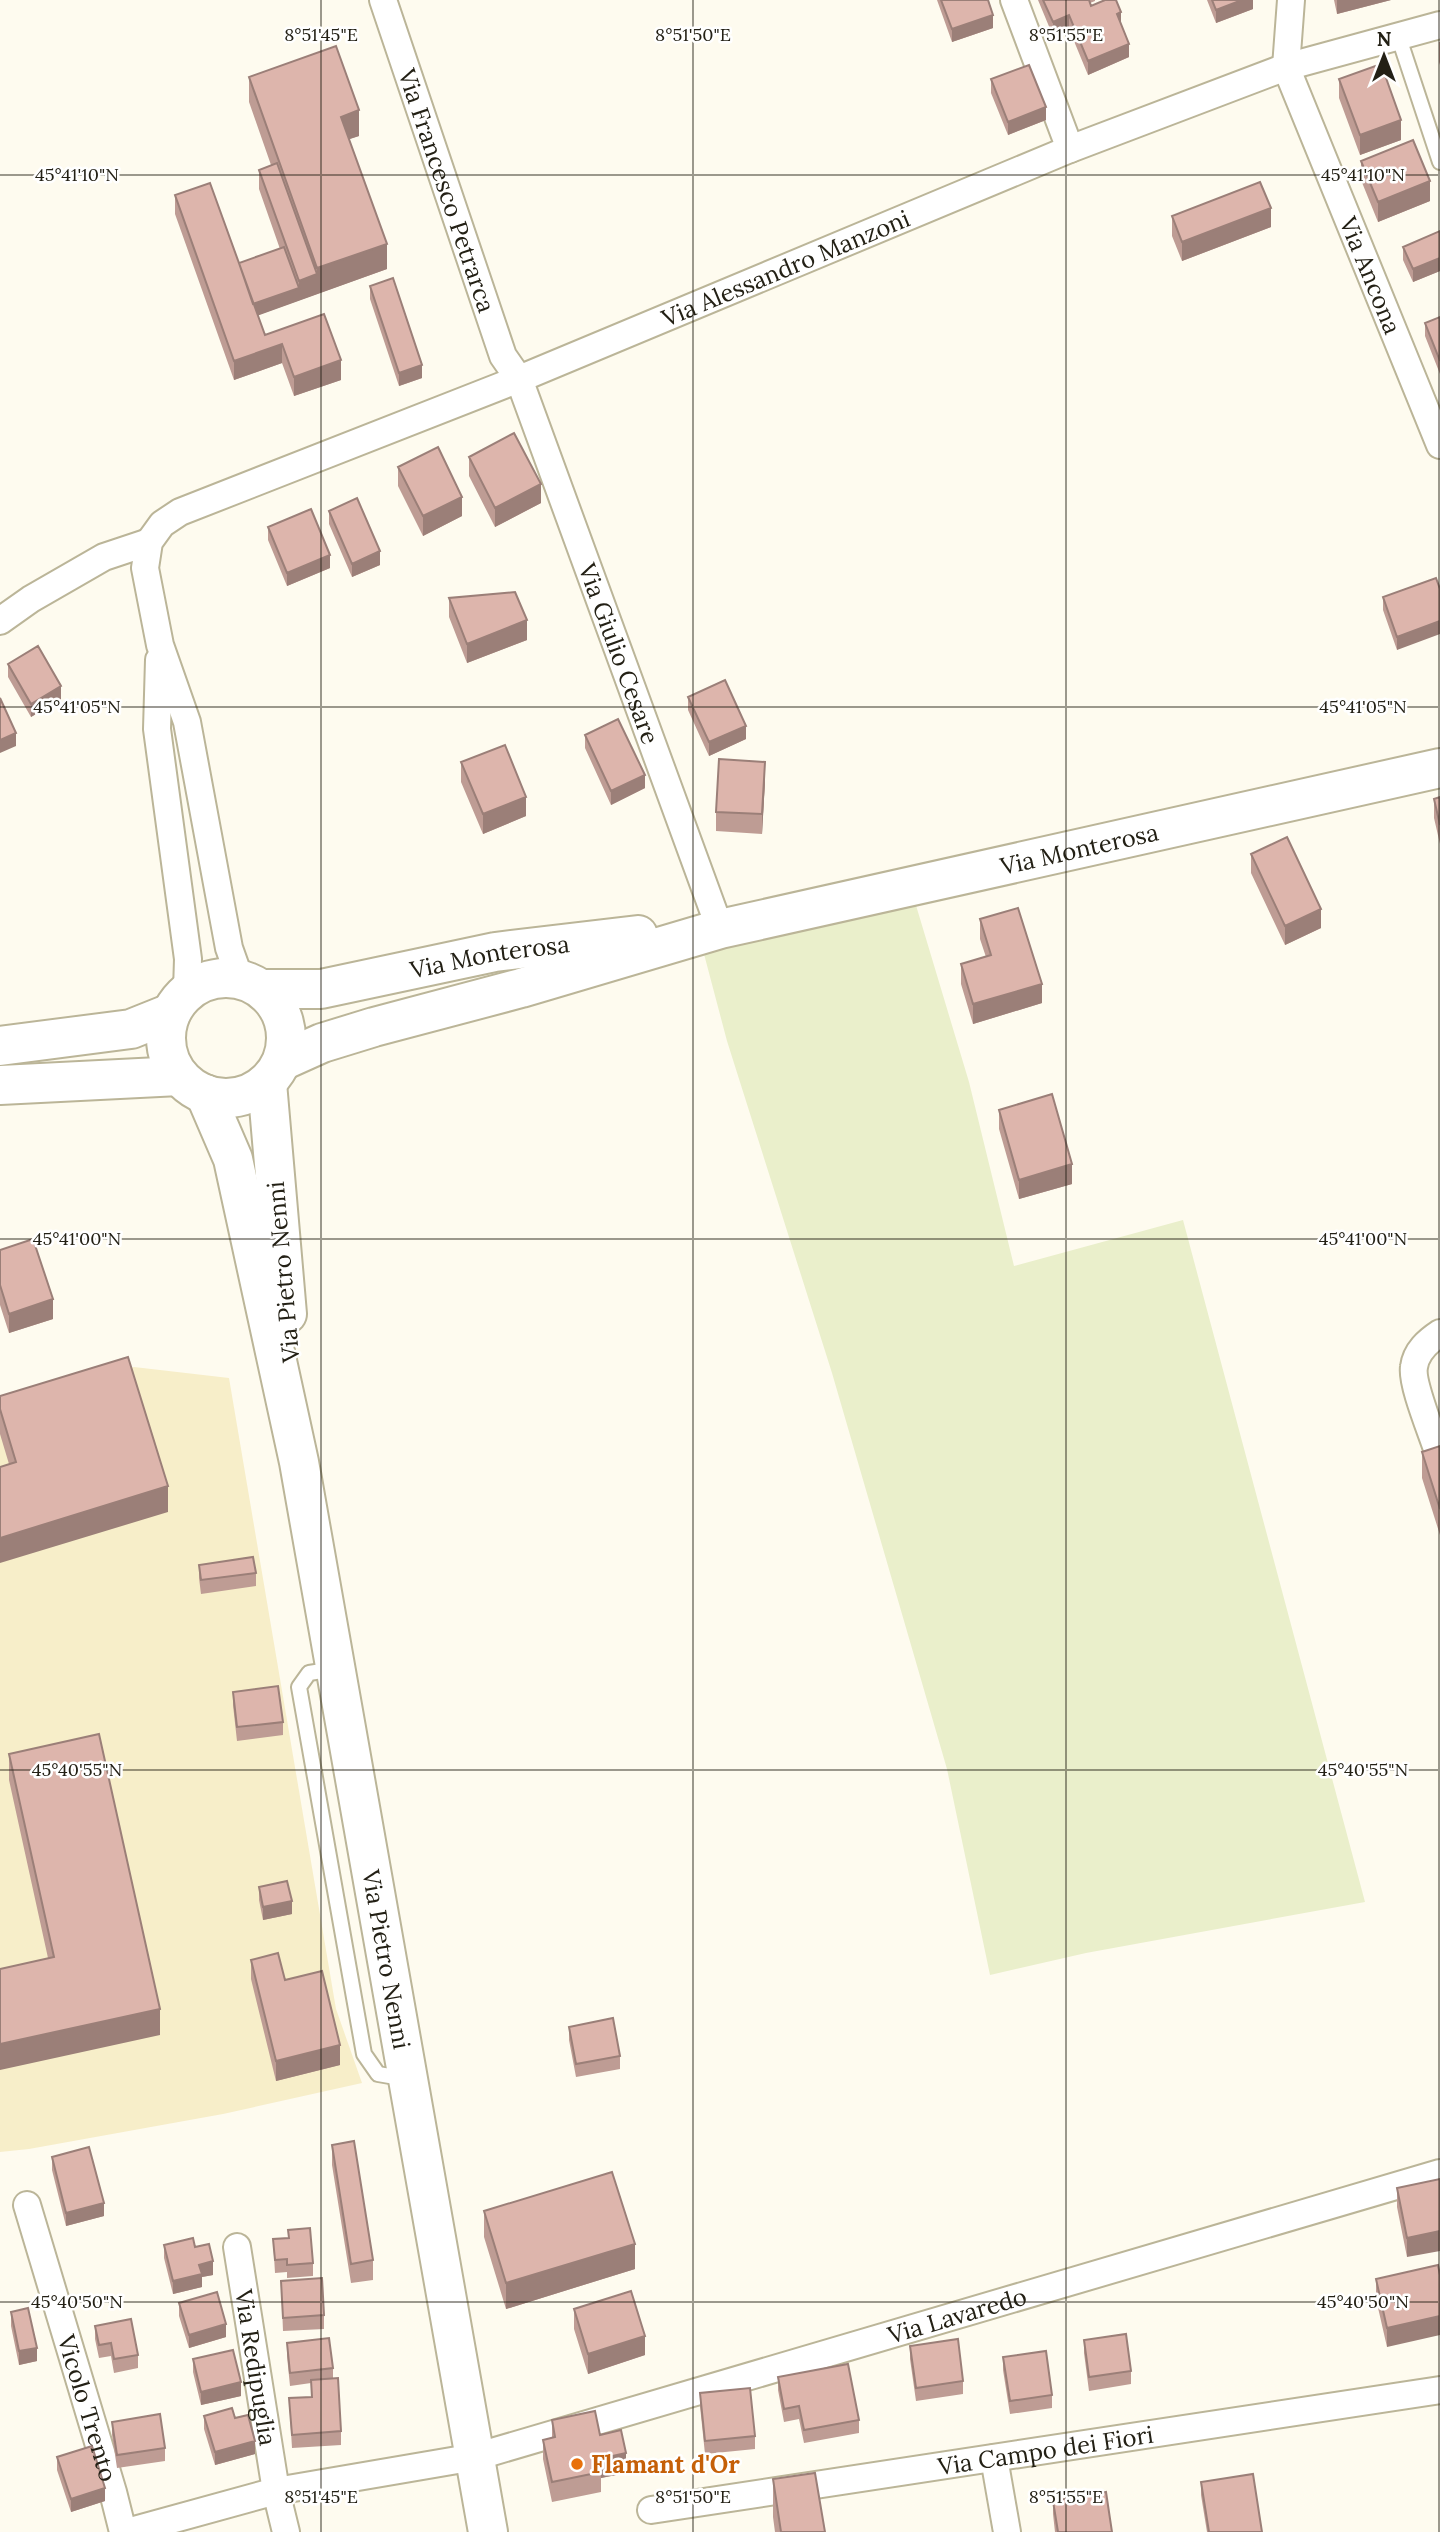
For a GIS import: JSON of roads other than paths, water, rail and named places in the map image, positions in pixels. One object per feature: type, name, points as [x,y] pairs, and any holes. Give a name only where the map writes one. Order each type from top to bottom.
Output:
[{"type":"main road","name":"Via Monterosa","points":[[274,1072],[322,1043],[720,929],[1440,768]]},
{"type":"main road","name":"Via Monterosa","points":[[251,984],[321,989],[495,952],[608,938],[720,929]]},
{"type":"main road","points":[[0,1046],[131,1028],[179,1002],[211,979],[251,984],[278,1006],[286,1032],[274,1072],[249,1094],[226,1098],[192,1085],[0,1084]]},
{"type":"main road","points":[[179,1002],[166,1033],[169,1057],[192,1085]]},
{"type":"main road","name":"Via Pietro Nenni","points":[[274,1072],[299,1462]]},
{"type":"main road","name":"Via Pietro Nenni","points":[[192,1085],[233,1159],[299,1462],[488,2532]]},
{"type":"street","name":"Via Francesco Petrarca","points":[[383,0],[503,356],[519,379]]},
{"type":"street","points":[[1014,0],[1070,149]]},
{"type":"street","points":[[1286,67],[1291,0]]},
{"type":"street","name":"Via Alessandro Manzoni","points":[[149,542],[162,524],[180,513],[519,379],[1070,149],[1286,67],[1440,25]]},
{"type":"street","name":"Via Ancona","points":[[1286,67],[1440,445]]},
{"type":"street","name":"Via Giulio Cesare","points":[[519,379],[720,929]]},
{"type":"street","points":[[0,621],[31,599],[104,557],[149,542],[145,568],[160,645],[187,722],[229,948],[251,984]]},
{"type":"street","points":[[160,645],[157,729],[188,959],[179,1002]]},
{"type":"street","points":[[1440,1333],[1423,1346],[1413,1367],[1415,1383],[1438,1452],[1440,1451]]},
{"type":"street","name":"Via Lavaredo","points":[[125,2532],[276,2490],[475,2457],[1440,2173]]},
{"type":"street","name":"Vicolo Trento","points":[[27,2205],[125,2532]]},
{"type":"street","name":"Via Redipuglia","points":[[237,2247],[276,2490],[286,2532]]},
{"type":"street","name":"Via Campo dei Fiori","points":[[651,2510],[1440,2390]]},
{"type":"street","points":[[994,2458],[1007,2532]]},
{"type":"lane","points":[[1398,36],[1440,162]]},
{"type":"place","name":"Flamant d'Or","points":[[577,2464]]}]
